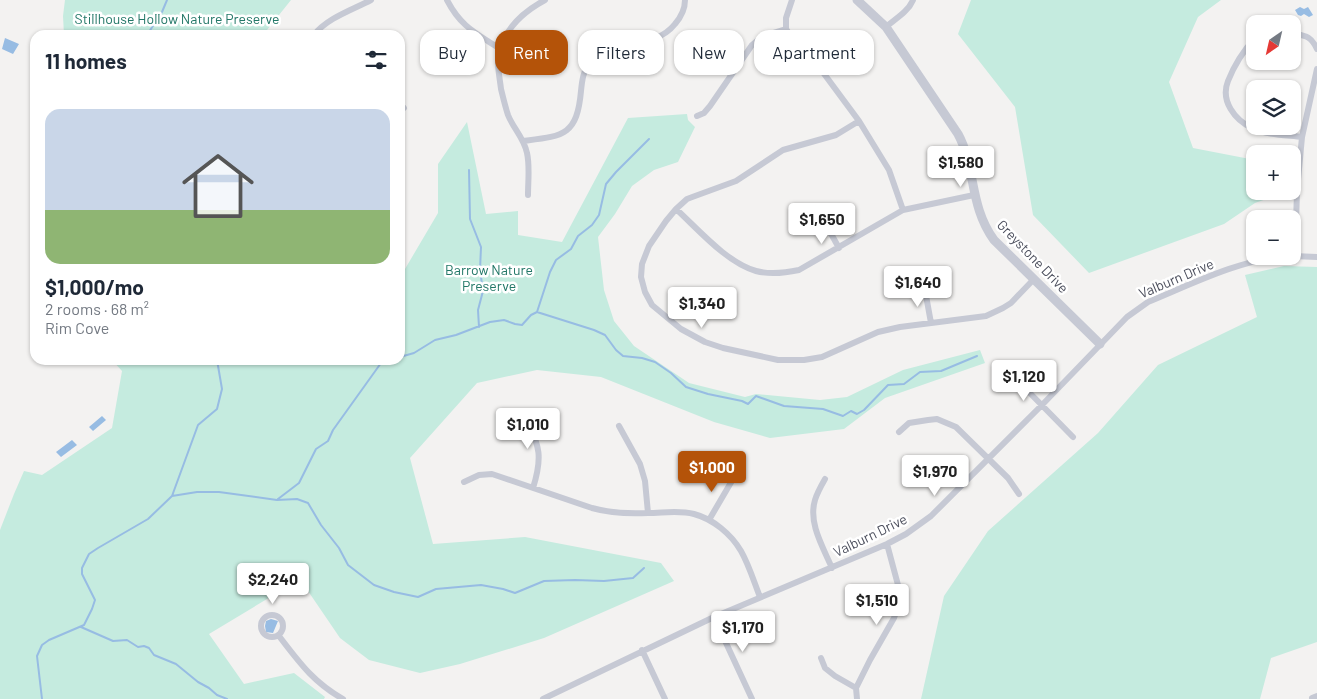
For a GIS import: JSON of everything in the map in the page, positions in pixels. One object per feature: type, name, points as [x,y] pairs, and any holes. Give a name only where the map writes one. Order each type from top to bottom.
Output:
[{"type":"street","points":[[318,30],[328,22],[371,0]]},
{"type":"street","points":[[447,0],[462,23],[495,46]]},
{"type":"street","points":[[510,30],[521,16],[545,0]]},
{"type":"street","points":[[523,141],[555,137],[569,128],[580,106],[582,80],[589,63],[596,55],[614,47],[653,40],[661,36],[669,31],[676,22],[685,6],[686,0]]},
{"type":"street","points":[[792,0],[786,18],[786,29],[799,48],[822,71],[859,121],[889,170],[903,210]]},
{"type":"street","name":"Greystone Drive","points":[[857,0],[886,28],[963,144],[974,195],[987,231],[1100,344]]},
{"type":"street","points":[[886,28],[903,13],[913,0]]},
{"type":"street","points":[[697,116],[704,113],[710,106],[752,45],[763,36],[786,29]]},
{"type":"street","points":[[1301,35],[1313,40],[1317,49]]},
{"type":"street","points":[[1246,50],[1227,82],[1227,102],[1231,111],[1238,119],[1251,128],[1266,133],[1302,137]]},
{"type":"street","points":[[1296,210],[1302,137],[1317,68]]},
{"type":"street","points":[[498,75],[508,116],[523,141],[527,153],[528,195]]},
{"type":"street","points":[[859,121],[836,135],[783,150],[736,181],[687,200],[676,209],[649,246],[642,264],[641,277],[645,292],[652,305],[681,329],[705,342],[723,348],[778,360],[804,360],[822,357],[878,332],[900,327],[975,318],[995,312],[1011,303],[1034,279]]},
{"type":"street","points":[[676,209],[726,255],[742,266],[756,271],[783,273],[800,270],[903,210],[974,195]]},
{"type":"street","points":[[820,214],[839,248]]},
{"type":"street","points":[[1301,256],[1317,257]]},
{"type":"street","name":"Valburn Drive","points":[[543,699],[714,617],[832,568],[906,534],[931,516],[1127,317],[1148,302],[1246,263]]},
{"type":"street","points":[[926,290],[931,323]]},
{"type":"street","points":[[1023,386],[1073,437]]},
{"type":"street","points":[[525,413],[538,446],[540,458],[539,470],[533,488]]},
{"type":"street","points":[[899,432],[909,423],[937,419],[956,427],[1008,478],[1020,494]]},
{"type":"street","points":[[619,426],[640,464],[645,481],[648,513]]},
{"type":"street","points":[[709,520],[733,479],[732,470]]},
{"type":"street","points":[[464,482],[479,475],[492,474],[607,512],[681,512],[694,514],[709,520],[725,531],[736,542],[760,597]]},
{"type":"street","points":[[825,478],[814,502],[813,514],[815,527],[832,568]]},
{"type":"street","points":[[857,699],[856,688],[894,618],[899,603],[898,585],[887,544]]},
{"type":"street","points":[[714,617],[752,699]]},
{"type":"street","points":[[279,636],[312,677],[343,699]]},
{"type":"street","points":[[642,650],[665,699]]},
{"type":"street","points":[[821,658],[825,668],[856,688]]},
{"type":"green space","name":"Stillhouse Hollow Nature Preserve","points":[[65,0],[291,0],[267,30],[64,30]]},
{"type":"green space","points":[[971,0],[1221,0],[1198,17],[1169,82],[1193,148],[1246,158],[1246,200],[1264,200],[1255,203],[1224,224],[1089,273],[1033,215],[1015,107],[958,34]]},
{"type":"green space","name":"Barrow Nature Preserve","points":[[687,114],[688,120],[695,127],[678,162],[654,170],[632,186],[598,237],[604,290],[614,321],[634,346],[689,383],[745,397],[756,394],[820,400],[847,397],[903,370],[980,350],[985,363],[885,398],[844,429],[770,438],[714,422],[601,377],[537,370],[477,383],[410,458],[433,544],[525,537],[661,563],[674,581],[544,638],[460,664],[420,673],[369,660],[340,638],[308,591],[277,593],[209,634],[244,684],[294,673],[325,697],[324,699],[0,699],[0,530],[24,471],[42,475],[112,428],[122,371],[117,365],[405,365],[405,269],[438,213],[438,164],[467,122],[486,214],[518,211],[518,235],[562,242],[628,118]]},
{"type":"green space","points":[[1284,266],[1317,267],[1317,642],[1271,658],[1260,699],[921,699],[944,596],[988,531],[1098,433],[1158,365],[1257,317],[1245,275]]},
{"type":"water","points":[[1300,7],[1304,9],[1308,7],[1313,15],[1309,17],[1304,14],[1301,16],[1295,10]]},
{"type":"water","points":[[5,38],[19,44],[13,54],[2,49]]},
{"type":"water","points":[[102,416],[106,420],[93,431],[89,427]]},
{"type":"water","points":[[72,440],[77,445],[61,457],[56,452]]},
{"type":"water","points":[[271,619],[278,621],[273,633],[266,632],[265,626],[266,621]]},
{"type":"waterway","points":[[150,30],[167,0]]},
{"type":"waterway","points":[[537,312],[550,272],[556,260],[571,249],[578,236],[592,225],[599,215],[606,184],[649,139]]},
{"type":"waterway","points":[[469,170],[470,219],[481,247],[480,270],[483,291],[478,310],[479,327]]},
{"type":"waterway","points":[[405,356],[414,353],[435,340],[456,335],[490,322],[504,320],[522,325],[531,315],[537,312],[605,335],[623,356],[642,358],[655,362],[686,387],[748,404],[756,396],[784,406],[823,409],[843,416],[851,411],[857,414],[864,410],[888,385],[904,384],[920,372],[941,371],[977,356]]},
{"type":"waterway","points":[[42,699],[37,656],[42,645],[49,640],[84,625],[95,600],[82,574],[82,568],[89,554],[148,519],[172,496],[198,425],[217,409],[222,389],[218,365]]},
{"type":"waterway","points":[[278,499],[299,483],[316,449],[328,441],[333,430],[380,365]]},
{"type":"waterway","points":[[172,496],[197,492],[219,492],[277,500],[297,499],[308,503],[321,525],[339,548],[348,565],[374,585],[418,597],[436,589],[481,585],[515,593],[544,581],[604,581],[633,578],[644,568]]},
{"type":"waterway","points":[[81,627],[113,641],[127,640],[138,647],[144,646],[149,648],[154,655],[176,664],[198,682],[217,695],[227,699]]}]
